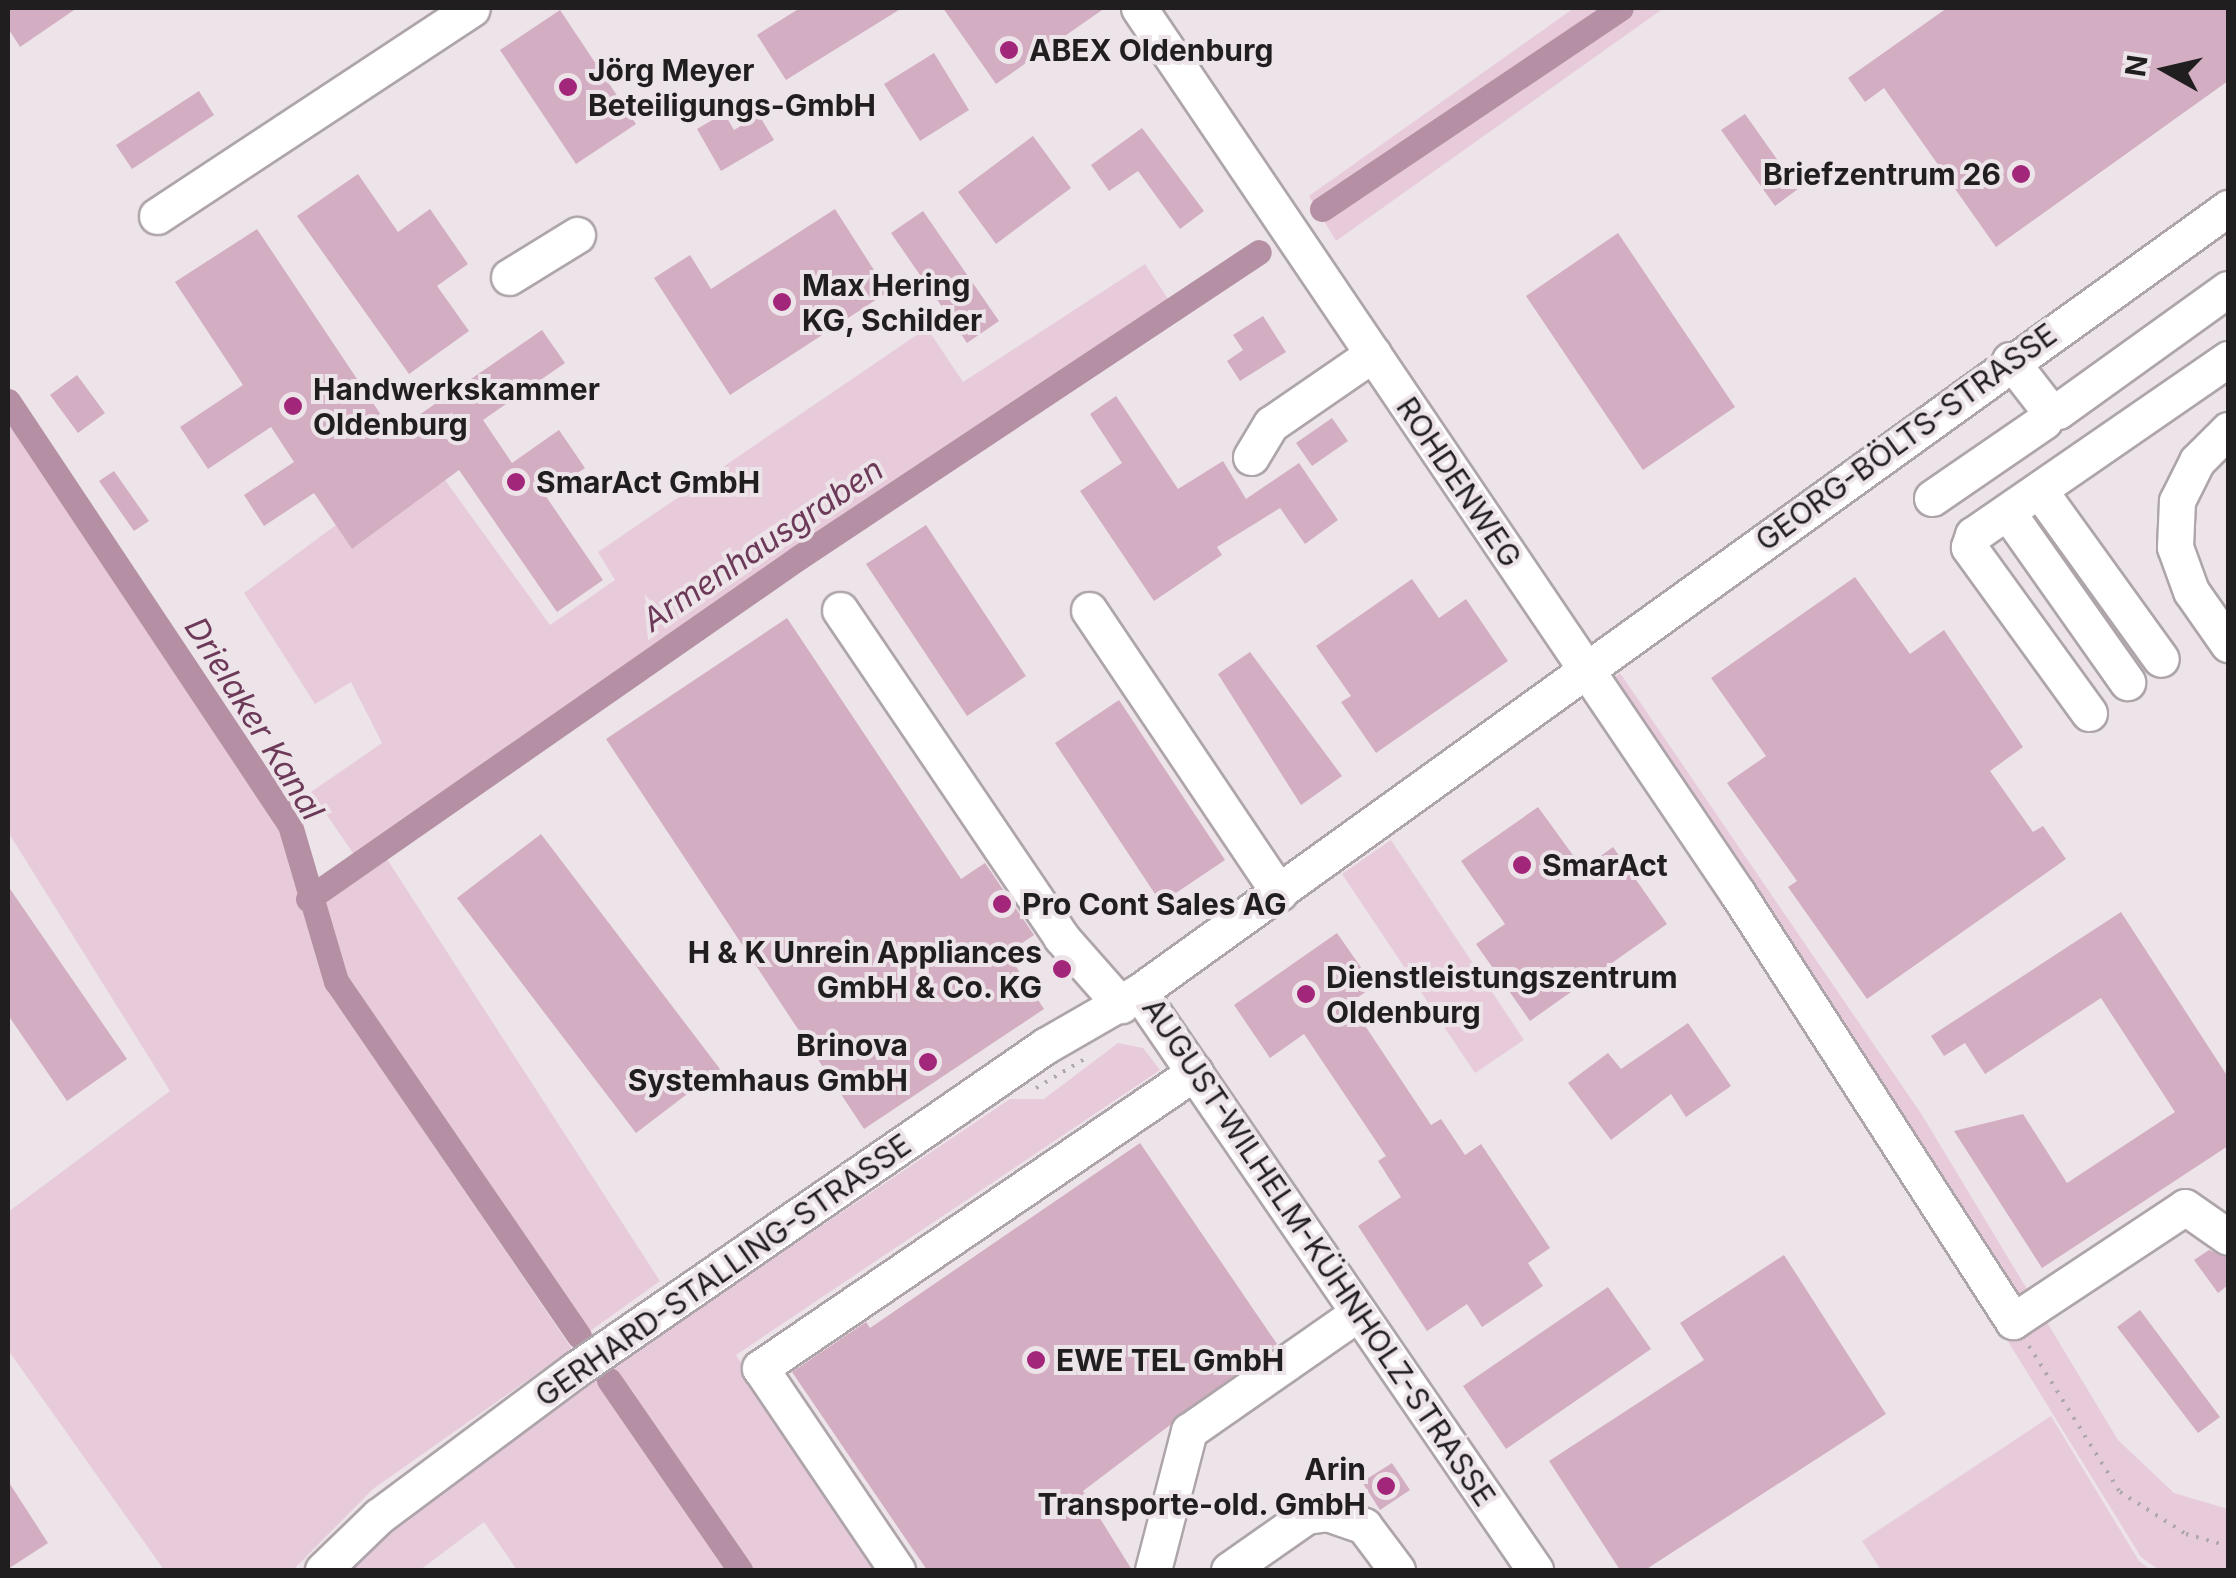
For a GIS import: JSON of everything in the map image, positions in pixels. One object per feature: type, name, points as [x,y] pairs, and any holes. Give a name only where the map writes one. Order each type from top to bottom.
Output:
[{"type":"street","points":[[157,216],[472,8]]},
{"type":"street","name":"ROHDENWEG","points":[[1139,8],[1587,670],[2013,1321]]},
{"type":"street","name":"GEORG-BÖLTS-STRASSE","points":[[1587,670],[2010,360],[2228,208]]},
{"type":"street","points":[[509,277],[576,234]]},
{"type":"street","points":[[1932,498],[2228,289]]},
{"type":"street","points":[[1251,456],[1271,424],[1373,354]]},
{"type":"street","points":[[2089,713],[1969,547],[1974,535],[2228,359]]},
{"type":"street","points":[[2010,360],[2096,451]]},
{"type":"street","points":[[2228,430],[2197,460],[2177,501],[2175,547],[2191,591],[2228,644]]},
{"type":"street","points":[[2039,490],[2161,660]]},
{"type":"street","points":[[2008,513],[2127,682]]},
{"type":"street","points":[[840,610],[1061,937],[1130,999]]},
{"type":"street","points":[[1089,610],[1279,892]]},
{"type":"street","name":"AUGUST-WILHELM-KÜHNHOLZ-STRASSE","points":[[1535,1570],[1195,1072],[1130,999],[1587,670]]},
{"type":"street","name":"GERHARD-STALLING-STRASSE","points":[[323,1570],[379,1516],[575,1370],[1045,1046],[1130,999]]},
{"type":"street","points":[[897,1570],[760,1368],[1195,1072]]},
{"type":"street","points":[[2013,1321],[2185,1207],[2228,1237]]},
{"type":"street","points":[[1153,1570],[1190,1431],[1357,1314]]},
{"type":"street","points":[[1228,1570],[1306,1516],[1327,1514],[1364,1526],[1397,1570]]},
{"type":"path","points":[[2013,1321],[2120,1492],[2186,1534],[2228,1546]]},
{"type":"shaded area","points":[[1574,8],[1664,8],[1336,241],[1309,196]]},
{"type":"shaded area","points":[[1145,264],[1170,302],[794,552],[357,859],[311,792],[382,743],[351,682],[315,704],[244,593],[336,525],[352,549],[445,480],[550,625],[615,580],[598,552],[927,328],[963,382]]},
{"type":"shaded area","points":[[8,418],[282,827],[330,993],[572,1349],[373,1489],[293,1570],[164,1570],[8,1350],[8,1212],[170,1091],[8,832]]},
{"type":"shaded area","points":[[1620,673],[1922,1115],[2118,1440],[2174,1493],[2228,1509],[2228,1570],[2159,1570],[2141,1557],[1867,1113],[1584,702]]},
{"type":"shaded area","points":[[1391,840],[1524,1040],[1475,1073],[1342,874]]},
{"type":"shaded area","points":[[383,853],[660,1281],[586,1334],[342,976],[318,900]]},
{"type":"shaded area","points":[[1118,1043],[1143,1048],[1160,1070],[736,1355],[882,1570],[517,1570],[484,1522],[420,1570],[351,1570],[427,1501],[582,1387],[1010,1099],[1044,1099]]},
{"type":"shaded area","points":[[2051,1416],[2139,1561],[2151,1570],[1881,1570],[1862,1541]]},
{"type":"building","points":[[8,8],[77,8],[20,47],[8,28]]},
{"type":"building","points":[[800,8],[902,8],[786,80],[757,35]]},
{"type":"building","name":"ABEX Oldenburg","points":[[943,8],[1105,8],[996,84]]},
{"type":"building","name":"Briefzentrum 26","points":[[1947,8],[2228,8],[2228,81],[1996,247],[1884,88],[1865,102],[1848,78]]},
{"type":"building","name":"Jörg Meyer Beteiligungs-GmbH","points":[[560,10],[636,124],[576,164],[500,50]]},
{"type":"building","points":[[934,53],[969,110],[920,141],[884,84]]},
{"type":"building","points":[[199,91],[214,115],[132,169],[116,145]]},
{"type":"building","points":[[724,113],[734,130],[759,115],[774,140],[721,171],[697,129]]},
{"type":"building","points":[[1745,114],[1798,189],[1775,206],[1721,130]]},
{"type":"building","points":[[1142,128],[1204,211],[1180,229],[1138,171],[1109,191],[1091,165]]},
{"type":"building","points":[[1033,136],[1071,188],[996,244],[958,192]]},
{"type":"building","points":[[358,174],[398,232],[430,209],[468,264],[437,286],[469,331],[409,374],[297,216]]},
{"type":"building","name":"Max Hering KG, Schilder","points":[[835,209],[888,292],[730,395],[654,278],[690,255],[711,289]]},
{"type":"building","points":[[923,211],[999,321],[967,343],[891,233]]},
{"type":"building","name":"Handwerkskammer Oldenburg","points":[[257,229],[393,433],[542,330],[565,363],[483,420],[512,463],[559,430],[585,468],[545,495],[603,580],[557,612],[459,470],[352,549],[314,493],[264,526],[244,495],[294,462],[271,427],[208,469],[180,427],[243,385],[175,282]]},
{"type":"building","points":[[1618,233],[1735,407],[1643,470],[1526,296]]},
{"type":"building","points":[[1263,316],[1286,352],[1240,381],[1227,361],[1243,350],[1233,335]]},
{"type":"building","points":[[77,375],[105,413],[78,433],[50,395]]},
{"type":"building","points":[[1116,396],[1178,489],[1223,461],[1246,499],[1299,463],[1338,520],[1305,544],[1280,508],[1217,547],[1222,555],[1154,601],[1080,491],[1122,463],[1090,414]]},
{"type":"building","points":[[1332,418],[1348,441],[1312,466],[1296,443]]},
{"type":"building","points":[[114,471],[149,521],[134,531],[99,481]]},
{"type":"building","points":[[926,525],[1026,676],[967,716],[866,564]]},
{"type":"building","points":[[1855,577],[1910,654],[1944,630],[2023,747],[1990,771],[2033,832],[2043,826],[2066,859],[1867,999],[1788,887],[1797,881],[1727,783],[1766,756],[1711,678]]},
{"type":"building","points":[[1412,579],[1439,618],[1466,599],[1508,661],[1376,753],[1341,702],[1351,696],[1316,646]]},
{"type":"building","points":[[787,618],[961,879],[985,863],[1034,935],[1007,953],[1044,1009],[864,1129],[606,739]]},
{"type":"building","points":[[1250,652],[1342,776],[1301,805],[1218,674]]},
{"type":"building","points":[[1119,700],[1225,860],[1161,903],[1055,743]]},
{"type":"building","points":[[1538,807],[1583,869],[1613,847],[1667,924],[1530,1021],[1476,944],[1505,924],[1461,861]]},
{"type":"building","points":[[541,834],[720,1069],[636,1133],[457,898]]},
{"type":"building","points":[[8,886],[127,1059],[67,1101],[8,1015]]},
{"type":"building","points":[[2121,912],[2228,1077],[2228,1146],[2042,1268],[1954,1131],[2023,1114],[2067,1183],[2175,1112],[2101,998],[1985,1074],[1965,1043],[1944,1056],[1931,1036]]},
{"type":"building","points":[[1337,933],[1374,986],[1350,1003],[1431,1125],[1441,1119],[1465,1155],[1481,1144],[1550,1248],[1528,1263],[1543,1286],[1482,1327],[1467,1304],[1427,1331],[1358,1226],[1401,1197],[1378,1161],[1386,1156],[1304,1034],[1270,1058],[1234,1005]]},
{"type":"building","points":[[1688,1023],[1731,1086],[1686,1117],[1671,1094],[1611,1140],[1568,1083],[1608,1053],[1621,1069]]},
{"type":"building","name":"EWE TEL GmbH","points":[[1140,1143],[1277,1344],[1083,1491],[1132,1570],[927,1570],[792,1372],[866,1322],[870,1328]]},
{"type":"building","points":[[2209,1250],[2228,1258],[2228,1285],[2218,1293],[2194,1260]]},
{"type":"building","points":[[1784,1255],[1886,1414],[1645,1570],[1620,1570],[1549,1461],[1704,1360],[1680,1323]]},
{"type":"building","points":[[1608,1287],[1651,1349],[1506,1449],[1463,1386]]},
{"type":"building","points":[[2140,1310],[2220,1417],[2198,1433],[2117,1327]]},
{"type":"building","name":"Arin Transporte-old. GmbH","points":[[1392,1463],[1410,1490],[1380,1510],[1362,1482]]},
{"type":"building","points":[[8,1481],[48,1543],[8,1569]]},
{"type":"waterway","name":"Armenhausgraben","points":[[1322,209],[1621,8]]},
{"type":"waterway","name":"Armenhausgraben","points":[[308,899],[798,558],[1259,252]]},
{"type":"waterway","name":"Drielaker Kanal","points":[[8,401],[290,825],[336,981],[579,1336]]},
{"type":"waterway","name":"Drielaker Kanal","points":[[609,1380],[740,1570]]},
{"type":"place","name":"ABEX Oldenburg","points":[[1009,50]]},
{"type":"place","name":"Jörg Meyer Beteiligungs-GmbH","points":[[568,87]]},
{"type":"place","name":"Briefzentrum 26","points":[[2021,174]]},
{"type":"place","name":"Max Hering KG, Schilder","points":[[782,302]]},
{"type":"place","name":"Handwerkskammer Oldenburg","points":[[293,406]]},
{"type":"place","name":"SmarAct GmbH","points":[[516,482]]},
{"type":"place","name":"SmarAct","points":[[1522,865]]},
{"type":"place","name":"Pro Cont Sales AG","points":[[1002,904]]},
{"type":"place","name":"H & K Unrein Appliances GmbH & Co. KG","points":[[1062,969]]},
{"type":"place","name":"Dienstleistungszentrum Oldenburg","points":[[1306,994]]},
{"type":"place","name":"Brinova Systemhaus GmbH","points":[[928,1062]]},
{"type":"place","name":"EWE TEL GmbH","points":[[1036,1360]]},
{"type":"place","name":"Arin Transporte-old. GmbH","points":[[1386,1486]]}]
